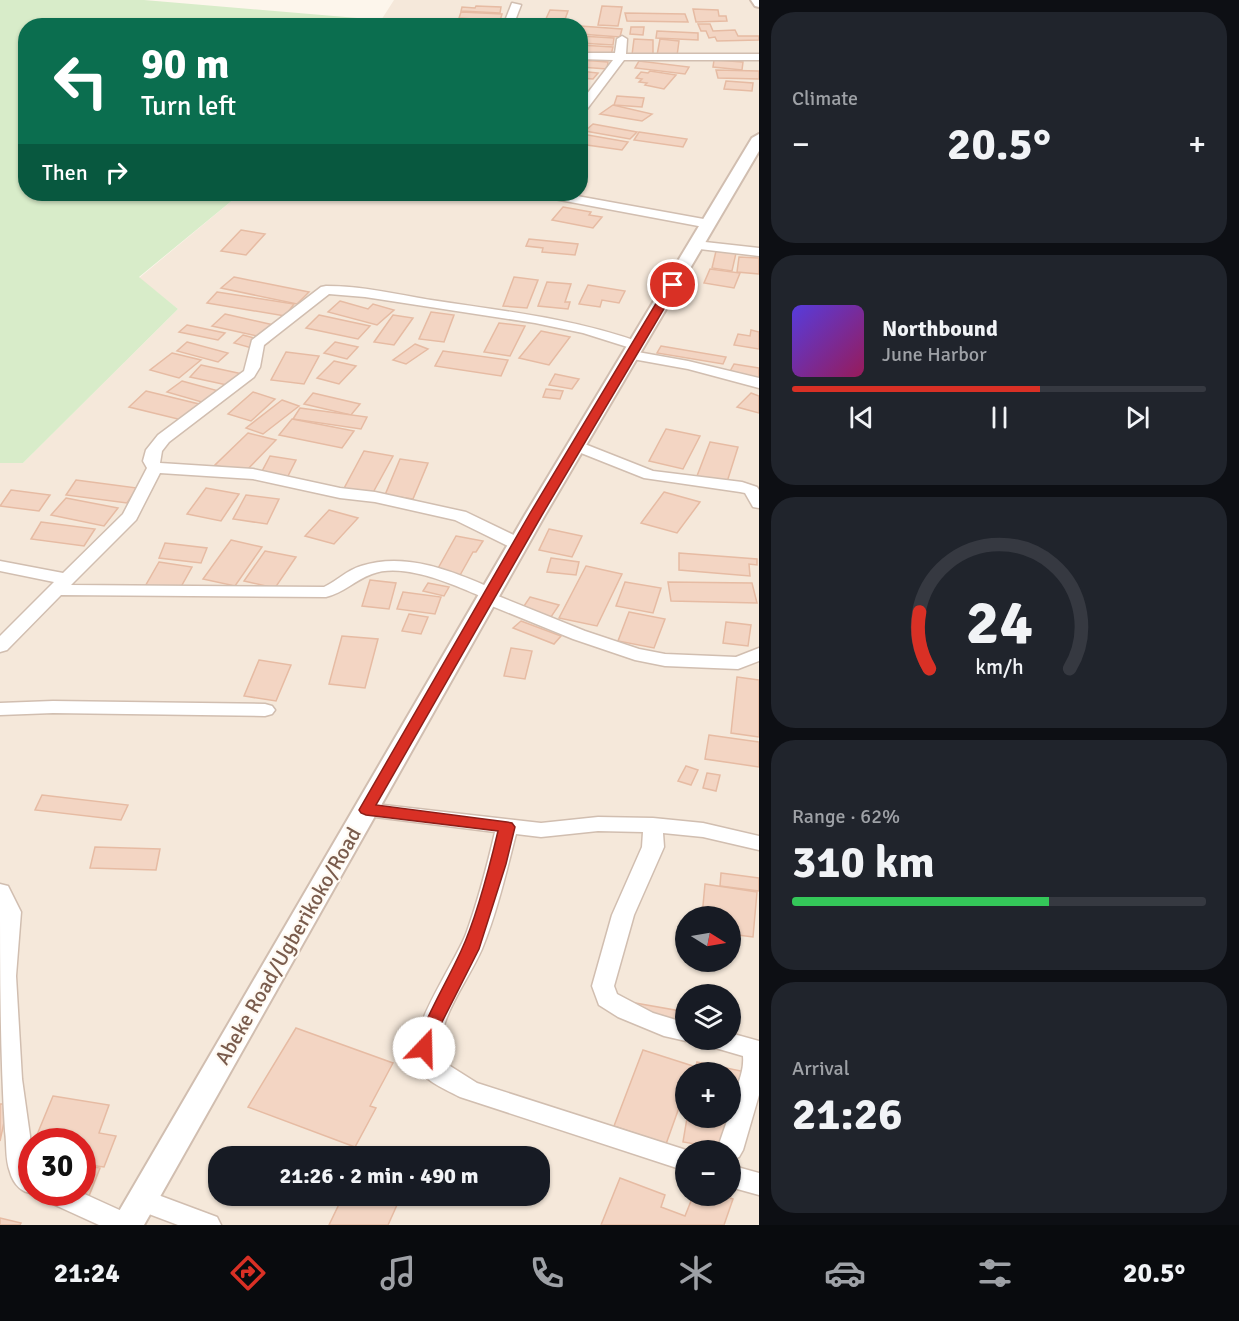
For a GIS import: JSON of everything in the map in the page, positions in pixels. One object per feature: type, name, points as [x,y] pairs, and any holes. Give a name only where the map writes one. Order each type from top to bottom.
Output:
[{"type":"street","points":[[511,18],[516,5]]},
{"type":"street","points":[[588,100],[620,58],[622,39]]},
{"type":"street","points":[[588,56],[759,57]]},
{"type":"street","name":"Abeke Road/Ugberikoko/Road","points":[[127,1225],[518,544],[696,245],[756,149]]},
{"type":"street","points":[[586,201],[709,224]]},
{"type":"street","points":[[696,245],[759,252]]},
{"type":"street","points":[[155,468],[151,461],[153,451],[175,429],[250,373],[258,342],[326,290],[364,293],[562,324],[600,333],[634,351],[759,383]]},
{"type":"street","points":[[577,447],[650,475],[742,487],[751,490],[759,503]]},
{"type":"street","points":[[155,468],[253,474],[340,493],[396,502],[460,516],[518,544]]},
{"type":"street","points":[[0,646],[130,516],[155,468]]},
{"type":"street","points":[[0,566],[63,584],[326,592],[338,588],[363,570],[376,566],[436,572],[455,578],[489,596],[579,635],[634,654],[665,660],[738,663],[759,654]]},
{"type":"street","points":[[0,709],[53,707],[266,710]]},
{"type":"street","points":[[366,810],[541,830],[598,825],[653,825],[703,830],[759,843]]},
{"type":"street","points":[[653,825],[653,848],[622,915],[603,986],[607,999],[623,1010],[653,1025],[675,1030]]},
{"type":"street","points":[[507,827],[498,864],[471,949],[431,1026],[424,1048],[427,1063],[442,1075],[469,1090],[675,1157]]},
{"type":"street","points":[[0,892],[10,912],[5,976],[10,1079],[18,1151]]},
{"type":"street","points":[[733,1140],[756,1065],[755,1053],[749,1046],[741,1044]]},
{"type":"street","points":[[741,1179],[759,1184]]},
{"type":"street","points":[[142,1200],[208,1225]]},
{"type":"street","points":[[84,1206],[127,1225]]},
{"type":"shaded area","points":[[394,0],[759,0],[759,1225],[0,1225],[0,463],[23,463],[178,309],[139,278],[232,201],[588,201],[588,18],[382,18]]},
{"type":"green space","points":[[0,0],[144,0],[357,18],[18,18],[18,201],[231,201],[139,277],[178,309],[23,463],[0,463]]},
{"type":"building","points":[[476,6],[501,7],[500,13],[461,11],[462,7],[475,8]]},
{"type":"building","points":[[602,6],[622,7],[618,26],[598,25]]},
{"type":"building","points":[[693,9],[718,10],[719,16],[726,16],[727,21],[696,22]]},
{"type":"building","points":[[550,10],[568,11],[566,18],[546,18]]},
{"type":"building","points":[[461,12],[502,14],[501,18],[459,18]]},
{"type":"building","points":[[625,13],[685,14],[688,22],[627,21]]},
{"type":"building","points":[[698,24],[710,24],[713,31],[735,30],[738,36],[759,36],[759,40],[717,41],[715,37],[709,38],[706,31],[701,31]]},
{"type":"building","points":[[588,27],[622,29],[620,37],[588,35]]},
{"type":"building","points":[[631,27],[644,27],[643,35],[630,34]]},
{"type":"building","points":[[657,31],[698,33],[698,40],[656,38]]},
{"type":"building","points":[[588,36],[614,38],[613,45],[588,43]]},
{"type":"building","points":[[634,39],[653,40],[653,56],[632,55]]},
{"type":"building","points":[[660,39],[679,41],[677,56],[657,55]]},
{"type":"building","points":[[588,45],[613,47],[611,55],[588,54]]},
{"type":"building","points":[[714,60],[743,62],[742,70],[713,67]]},
{"type":"building","points":[[588,61],[608,62],[607,69],[588,68]]},
{"type":"building","points":[[639,61],[689,67],[685,74],[635,68]]},
{"type":"building","points":[[716,70],[759,71],[759,79],[718,78]]},
{"type":"building","points":[[588,72],[598,73],[593,79],[588,79]]},
{"type":"building","points":[[641,72],[676,75],[664,89],[645,85],[647,83],[639,82],[642,79],[636,78]]},
{"type":"building","points":[[726,81],[753,83],[752,91],[724,89]]},
{"type":"building","points":[[617,96],[644,98],[642,107],[614,105]]},
{"type":"building","points":[[613,105],[652,114],[642,121],[600,114]]},
{"type":"building","points":[[593,124],[637,132],[630,139],[588,132]]},
{"type":"building","points":[[639,132],[687,139],[683,147],[634,140]]},
{"type":"building","points":[[588,135],[628,142],[622,150],[588,145]]},
{"type":"building","points":[[563,207],[591,212],[589,215],[602,217],[593,228],[552,220]]},
{"type":"building","points":[[241,230],[265,234],[246,255],[221,251]]},
{"type":"building","points":[[529,239],[578,244],[575,255],[542,252],[543,248],[526,246]]},
{"type":"building","points":[[716,251],[736,253],[732,271],[712,268]]},
{"type":"building","points":[[739,257],[759,258],[759,274],[737,272]]},
{"type":"building","points":[[710,269],[740,273],[734,288],[704,283]]},
{"type":"building","points":[[234,277],[309,292],[297,304],[221,288]]},
{"type":"building","points":[[514,277],[538,280],[527,308],[503,306]]},
{"type":"building","points":[[547,282],[571,284],[565,302],[570,302],[568,309],[538,306]]},
{"type":"building","points":[[588,285],[625,291],[619,303],[602,300],[600,307],[579,304]]},
{"type":"building","points":[[217,292],[294,304],[285,316],[207,303]]},
{"type":"building","points":[[340,301],[368,309],[373,304],[394,310],[377,325],[328,312]]},
{"type":"building","points":[[431,312],[454,315],[444,342],[419,339]]},
{"type":"building","points":[[225,314],[278,326],[266,338],[212,326]]},
{"type":"building","points":[[319,315],[370,326],[358,339],[306,328]]},
{"type":"building","points":[[393,315],[413,318],[394,345],[374,342]]},
{"type":"building","points":[[499,323],[525,326],[510,356],[484,352]]},
{"type":"building","points":[[187,325],[225,333],[218,340],[179,332]]},
{"type":"building","points":[[751,330],[759,332],[759,349],[734,345],[738,334],[750,336]]},
{"type":"building","points":[[541,331],[570,337],[549,365],[519,358]]},
{"type":"building","points":[[243,335],[269,342],[259,350],[234,343]]},
{"type":"building","points":[[187,342],[228,353],[218,362],[177,351]]},
{"type":"building","points":[[335,342],[358,347],[347,359],[324,353]]},
{"type":"building","points":[[415,344],[428,349],[406,364],[393,360]]},
{"type":"building","points":[[661,346],[726,357],[723,364],[657,353]]},
{"type":"building","points":[[443,351],[508,360],[501,376],[435,366]]},
{"type":"building","points":[[286,352],[319,356],[304,384],[271,380]]},
{"type":"building","points":[[172,353],[201,360],[179,378],[150,370]]},
{"type":"building","points":[[334,361],[356,366],[339,384],[317,378]]},
{"type":"building","points":[[734,364],[759,368],[759,381],[728,375]]},
{"type":"building","points":[[201,365],[247,375],[236,387],[190,377]]},
{"type":"building","points":[[555,374],[579,379],[572,389],[549,385]]},
{"type":"building","points":[[182,381],[226,393],[212,405],[167,392]]},
{"type":"building","points":[[546,389],[563,391],[560,399],[543,397]]},
{"type":"building","points":[[146,391],[203,405],[186,421],[129,407]]},
{"type":"building","points":[[253,392],[275,399],[251,421],[228,414]]},
{"type":"building","points":[[313,393],[360,404],[351,415],[304,404]]},
{"type":"building","points":[[751,393],[759,396],[759,413],[737,407]]},
{"type":"building","points":[[282,400],[299,406],[263,434],[246,428]]},
{"type":"building","points":[[300,408],[367,417],[361,429],[293,419]]},
{"type":"building","points":[[292,419],[354,431],[342,448],[279,435]]},
{"type":"building","points":[[666,429],[700,436],[683,469],[649,461]]},
{"type":"building","points":[[248,433],[276,440],[244,473],[215,465]]},
{"type":"building","points":[[710,442],[738,447],[727,482],[697,476]]},
{"type":"building","points":[[364,451],[393,456],[370,498],[341,494]]},
{"type":"building","points":[[270,456],[296,460],[286,480],[259,477]]},
{"type":"building","points":[[400,459],[428,463],[413,499],[385,495]]},
{"type":"building","points":[[76,480],[137,488],[127,503],[66,495]]},
{"type":"building","points":[[206,488],[239,494],[221,521],[187,514]]},
{"type":"building","points":[[11,490],[50,495],[39,511],[0,506]]},
{"type":"building","points":[[664,492],[700,502],[677,533],[641,523]]},
{"type":"building","points":[[246,495],[279,499],[267,524],[233,519]]},
{"type":"building","points":[[66,498],[118,508],[104,526],[51,515]]},
{"type":"building","points":[[329,510],[358,518],[334,544],[305,536]]},
{"type":"building","points":[[41,522],[95,529],[84,546],[31,539]]},
{"type":"building","points":[[549,529],[582,536],[572,557],[539,550]]},
{"type":"building","points":[[456,536],[483,541],[476,552],[473,552],[459,577],[436,572]]},
{"type":"building","points":[[231,540],[262,547],[235,586],[203,579]]},
{"type":"building","points":[[165,543],[207,548],[201,563],[159,558]]},
{"type":"building","points":[[265,551],[296,557],[275,588],[244,581]]},
{"type":"building","points":[[679,553],[757,559],[757,565],[749,564],[750,576],[679,570]]},
{"type":"building","points":[[551,558],[579,562],[576,575],[547,572]]},
{"type":"building","points":[[159,562],[192,567],[177,594],[143,590]]},
{"type":"building","points":[[586,566],[622,574],[597,626],[559,618]]},
{"type":"building","points":[[370,580],[396,583],[389,609],[362,606]]},
{"type":"building","points":[[625,582],[661,588],[653,613],[616,606]]},
{"type":"building","points":[[668,582],[752,583],[757,603],[671,601]]},
{"type":"building","points":[[428,583],[449,587],[444,596],[423,591]]},
{"type":"building","points":[[403,592],[441,597],[435,614],[397,609]]},
{"type":"building","points":[[530,597],[559,605],[551,617],[522,609]]},
{"type":"building","points":[[629,612],[665,619],[654,648],[618,641]]},
{"type":"building","points":[[409,614],[428,617],[421,634],[402,631]]},
{"type":"building","points":[[521,621],[561,636],[554,644],[513,628]]},
{"type":"building","points":[[726,622],[751,625],[748,646],[723,643]]},
{"type":"building","points":[[342,636],[378,639],[365,688],[329,684]]},
{"type":"building","points":[[511,648],[532,651],[525,679],[504,676]]},
{"type":"building","points":[[259,660],[291,665],[276,701],[244,696]]},
{"type":"building","points":[[737,677],[759,680],[759,737],[731,733]]},
{"type":"building","points":[[709,735],[759,742],[759,767],[705,759]]},
{"type":"building","points":[[686,766],[698,770],[691,785],[678,781]]},
{"type":"building","points":[[707,773],[720,775],[716,791],[703,788]]},
{"type":"building","points":[[42,795],[128,805],[121,820],[35,810]]},
{"type":"building","points":[[95,847],[160,849],[156,870],[90,868]]},
{"type":"building","points":[[721,873],[759,878],[759,891],[720,886]]},
{"type":"building","points":[[705,884],[757,892],[753,937],[741,935],[741,906],[703,906]]},
{"type":"building","points":[[624,1001],[675,1010],[675,1024]]},
{"type":"building","points":[[296,1028],[393,1063],[370,1106],[376,1108],[356,1146],[248,1107]]},
{"type":"building","points":[[643,1050],[680,1062],[675,1062],[675,1119],[666,1144],[614,1126]]},
{"type":"building","points":[[741,1071],[746,1072],[741,1096]]},
{"type":"building","points":[[53,1096],[109,1105],[99,1133],[116,1136],[104,1167],[96,1166],[96,1128],[40,1128]]},
{"type":"building","points":[[0,1104],[8,1104],[0,1141]]},
{"type":"building","points":[[685,1128],[735,1128],[732,1140],[683,1140]]},
{"type":"building","points":[[620,1178],[665,1195],[661,1207],[685,1216],[689,1206],[731,1206],[724,1225],[601,1225]]},
{"type":"building","points":[[338,1206],[397,1206],[388,1225],[329,1225]]},
{"type":"building","points":[[0,1218],[21,1223],[20,1225],[0,1225]]},
{"type":"route","points":[[424,1048],[431,1026],[471,949],[498,864],[507,827],[366,810],[535,515],[673,285]]}]
